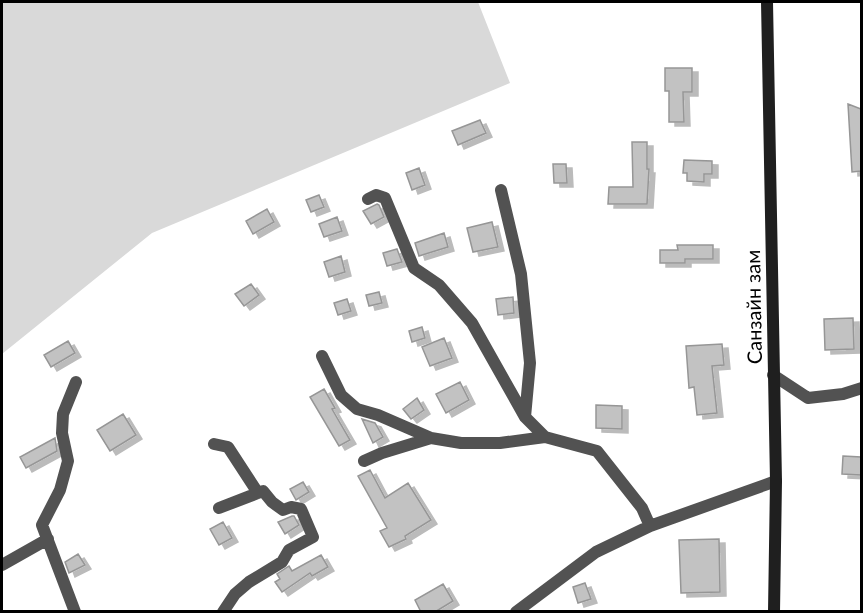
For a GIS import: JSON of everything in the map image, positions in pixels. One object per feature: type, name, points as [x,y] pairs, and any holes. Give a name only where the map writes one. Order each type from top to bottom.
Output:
[{"type":"main road","name":"Санзайн зам","points":[[766,2],[776,481],[774,612]]},
{"type":"street","points":[[501,190],[521,274],[530,363],[525,417]]},
{"type":"street","points":[[368,199],[376,195],[385,198],[414,268],[439,285],[472,323],[525,417],[545,437]]},
{"type":"street","points":[[322,356],[340,395],[357,409],[378,415],[430,438],[461,443],[500,443],[545,437],[597,452],[642,508],[650,526]]},
{"type":"street","points":[[774,375],[808,398],[843,394],[861,388]]},
{"type":"street","points":[[75,612],[42,525],[60,490],[68,461],[62,433],[63,414],[76,382]]},
{"type":"street","points":[[364,461],[430,438]]},
{"type":"street","points":[[214,444],[228,447],[258,493]]},
{"type":"street","points":[[516,612],[596,552],[650,526],[776,481]]},
{"type":"street","points":[[219,508],[263,491],[283,510],[291,507],[301,509],[313,537],[289,550],[282,562],[249,582],[235,594],[223,612]]},
{"type":"street","points":[[2,565],[48,539]]},
{"type":"shaded area","points":[[2,2],[478,2],[510,83],[152,233],[2,354]]},
{"type":"building","points":[[665,68],[692,68],[692,92],[683,92],[684,122],[669,122],[669,91],[665,91]]},
{"type":"building","points":[[848,104],[861,109],[861,171],[852,172]]},
{"type":"building","points":[[480,120],[486,133],[458,145],[452,131]]},
{"type":"building","points":[[632,142],[647,142],[647,169],[649,169],[647,204],[608,204],[609,187],[633,187]]},
{"type":"building","points":[[684,160],[712,161],[712,174],[704,174],[704,182],[687,181],[687,173],[683,173]]},
{"type":"building","points":[[553,164],[566,164],[567,183],[554,183]]},
{"type":"building","points":[[419,168],[425,185],[412,190],[406,173]]},
{"type":"building","points":[[319,195],[324,207],[311,212],[306,200]]},
{"type":"building","points":[[377,204],[384,217],[371,224],[363,211]]},
{"type":"building","points":[[267,209],[274,222],[253,234],[246,221]]},
{"type":"building","points":[[337,217],[342,231],[324,237],[319,224]]},
{"type":"building","points":[[492,222],[498,247],[473,252],[467,228]]},
{"type":"building","points":[[444,233],[448,247],[419,256],[415,243]]},
{"type":"building","points":[[677,245],[713,245],[713,259],[685,259],[685,263],[660,263],[660,250],[678,250]]},
{"type":"building","points":[[397,249],[402,262],[387,266],[383,253]]},
{"type":"building","points":[[341,256],[345,272],[329,277],[324,262]]},
{"type":"building","points":[[251,284],[259,295],[244,306],[235,294]]},
{"type":"building","points":[[379,292],[382,303],[369,306],[366,295]]},
{"type":"building","points":[[513,297],[514,313],[498,315],[496,299]]},
{"type":"building","points":[[347,299],[351,311],[338,315],[334,303]]},
{"type":"building","points":[[853,318],[854,349],[825,350],[824,319]]},
{"type":"building","points":[[422,327],[425,338],[412,342],[409,331]]},
{"type":"building","points":[[444,338],[452,358],[430,366],[422,347]]},
{"type":"building","points":[[68,341],[75,353],[51,367],[44,355]]},
{"type":"building","points":[[722,344],[724,365],[712,366],[717,413],[697,415],[694,387],[689,388],[686,346]]},
{"type":"building","points":[[460,382],[469,400],[446,413],[436,394]]},
{"type":"building","points":[[324,389],[335,408],[332,409],[350,440],[339,446],[310,397]]},
{"type":"building","points":[[417,398],[424,410],[411,419],[403,409]]},
{"type":"building","points":[[596,405],[622,406],[622,429],[596,428]]},
{"type":"building","points":[[123,414],[136,435],[110,451],[97,430]]},
{"type":"building","points":[[362,419],[375,423],[383,437],[373,443]]},
{"type":"building","points":[[55,438],[57,451],[26,468],[20,457]]},
{"type":"building","points":[[843,456],[861,457],[861,475],[842,474]]},
{"type":"building","points":[[370,470],[385,498],[408,483],[431,520],[405,536],[406,539],[389,547],[380,531],[387,528],[358,476]]},
{"type":"building","points":[[303,482],[309,492],[296,500],[290,489]]},
{"type":"building","points":[[292,516],[299,525],[285,534],[278,522]]},
{"type":"building","points":[[223,522],[232,538],[219,545],[210,529]]},
{"type":"building","points":[[719,539],[720,592],[681,593],[679,540]]},
{"type":"building","points":[[78,554],[85,565],[69,573],[65,562]]},
{"type":"building","points":[[321,555],[328,567],[312,576],[310,573],[282,592],[275,582],[280,579],[277,574],[289,566],[292,571]]},
{"type":"building","points":[[585,583],[591,599],[578,603],[573,587]]},
{"type":"building","points":[[443,584],[453,601],[435,612],[421,612],[415,600]]}]
